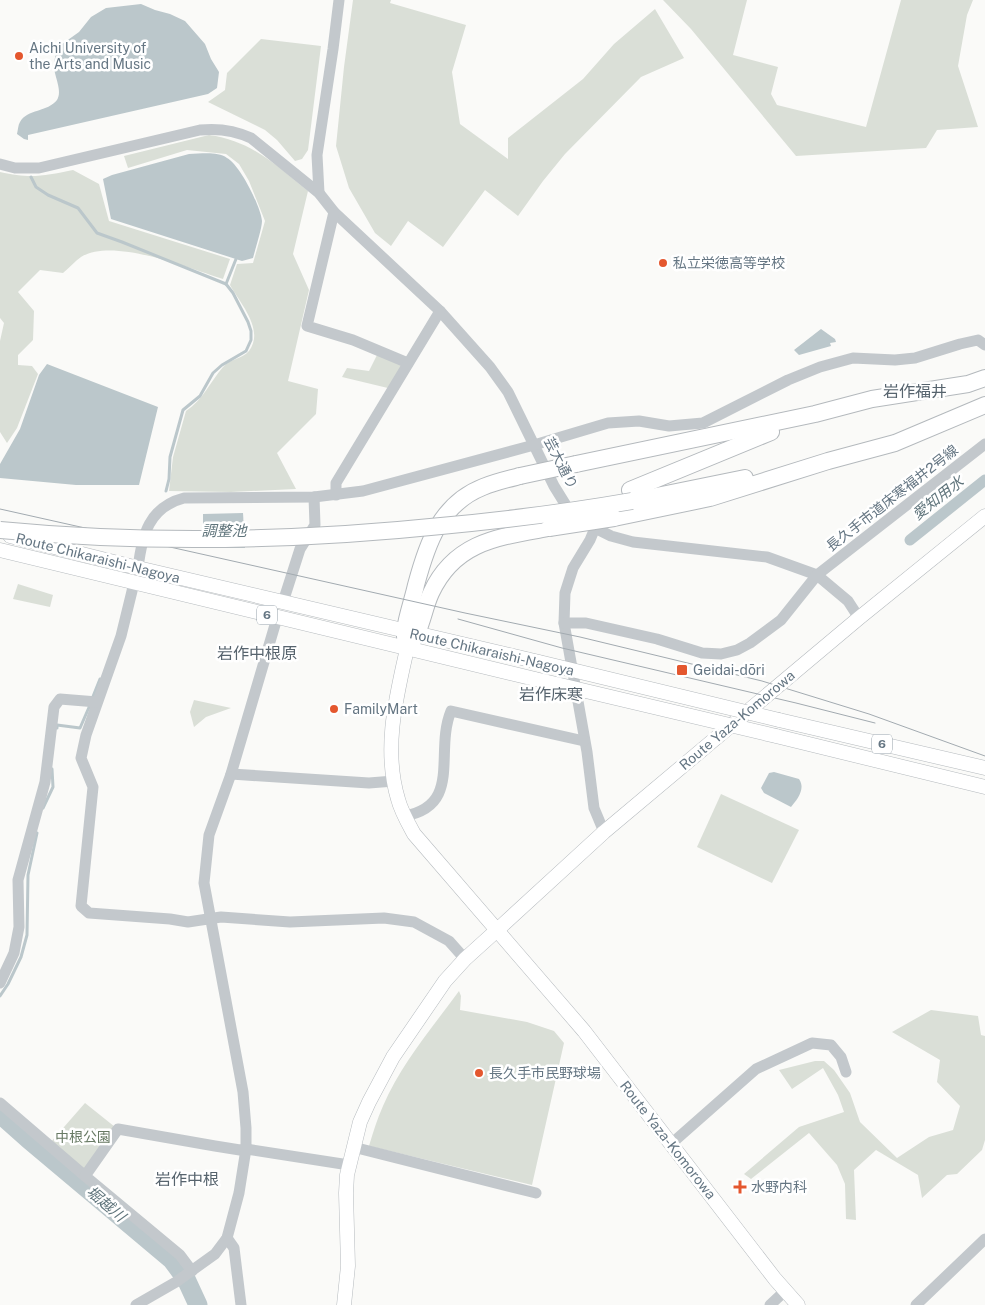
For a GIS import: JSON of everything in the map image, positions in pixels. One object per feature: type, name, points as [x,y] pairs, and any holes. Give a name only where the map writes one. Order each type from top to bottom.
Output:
[{"type":"highway","points":[[407,649],[422,564],[433,533],[449,509],[483,486],[520,476],[815,414],[897,394],[968,384],[985,378]]},
{"type":"highway","points":[[411,632],[437,582],[455,559],[479,544],[493,538],[614,518],[710,498],[828,461],[895,443],[980,406]]},
{"type":"highway","points":[[0,520],[91,527],[310,528],[514,510],[631,495],[815,414]]},
{"type":"highway","points":[[0,531],[176,538],[314,536],[406,530],[514,519],[631,495],[828,461]]},
{"type":"main road","name":"Route Yaza-Komorowa","points":[[344,1305],[348,1266],[346,1193],[349,1165],[360,1122],[368,1102],[393,1057],[446,981],[466,959],[604,832],[985,516]]},
{"type":"main road","name":"Route Chikaraishi-Nagoya","points":[[0,531],[138,568],[985,768]]},
{"type":"main road","name":"Route Chikaraishi-Nagoya","points":[[0,550],[985,787]]},
{"type":"main road","name":"Route Chikaraishi-Nagoya","points":[[407,649],[393,721],[391,759],[398,799],[404,816],[414,834],[496,931]]},
{"type":"main road","name":"Route Yaza-Komorowa","points":[[496,931],[584,1031],[785,1291],[798,1305]]},
{"type":"street","points":[[319,193],[317,155],[339,0]]},
{"type":"street","name":"芸大通り","points":[[0,164],[15,168],[39,168],[200,130],[218,128],[251,138],[319,193],[334,212],[440,311],[490,368],[503,386],[567,507],[595,528],[611,536],[633,542],[767,558],[817,575]]},
{"type":"street","points":[[334,212],[307,326],[353,340],[408,363]]},
{"type":"street","points":[[336,495],[336,483],[440,311]]},
{"type":"street","points":[[138,568],[139,554],[153,516],[178,499],[314,498],[364,491],[608,424],[639,421],[669,426],[702,422],[788,380],[820,367],[853,358],[905,359],[915,358],[978,340],[985,345]]},
{"type":"street","name":"長久手市道床寒福井2号線","points":[[564,623],[586,623],[657,639],[702,653],[721,654],[737,650],[781,620],[817,575],[985,444]]},
{"type":"street","points":[[283,602],[300,549],[315,525],[314,498]]},
{"type":"street","points":[[595,528],[573,568],[566,593],[564,623],[594,808],[604,832]]},
{"type":"street","points":[[817,575],[848,601],[860,618]]},
{"type":"street","points":[[134,583],[121,636],[86,735],[82,758],[93,786],[81,906],[89,913],[188,922],[211,918],[305,922],[384,918],[414,922],[450,941],[466,959]]},
{"type":"street","points":[[136,1305],[176,1282],[215,1254],[227,1238],[239,1193],[246,1149],[243,1092],[204,883],[209,835],[231,774],[277,618]]},
{"type":"street","points":[[0,983],[14,953],[19,927],[18,880],[45,782],[54,708],[60,699],[97,702]]},
{"type":"street","points":[[404,816],[416,814],[432,806],[440,791],[444,771],[447,721],[451,711],[584,741]]},
{"type":"street","points":[[840,752],[845,736]]},
{"type":"street","points":[[231,774],[369,783],[394,781]]},
{"type":"street","points":[[671,1144],[756,1069],[812,1043],[831,1045],[841,1057],[846,1072]]},
{"type":"street","points":[[0,1103],[84,1176],[180,1254],[192,1271]]},
{"type":"street","points":[[84,1176],[118,1129],[240,1150],[246,1149],[349,1165]]},
{"type":"street","points":[[353,1147],[536,1193]]},
{"type":"street","points":[[227,1238],[234,1248],[240,1305]]},
{"type":"street","points":[[916,1305],[985,1239]]},
{"type":"street","points":[[770,1305],[785,1291]]},
{"type":"green space","points":[[353,0],[391,0],[390,3],[466,25],[452,72],[460,124],[508,159],[508,138],[583,79],[614,44],[655,9],[684,58],[641,77],[565,154],[518,216],[485,190],[443,247],[408,221],[391,246],[375,233],[349,188],[336,146]]},
{"type":"green space","points":[[663,0],[747,0],[733,55],[778,67],[771,94],[777,105],[866,127],[901,0],[973,0],[967,15],[958,66],[978,127],[937,130],[926,148],[796,156],[691,29]]},
{"type":"green space","points":[[261,39],[321,46],[308,150],[302,159],[295,161],[277,140],[265,130],[208,102],[225,90],[227,73]]},
{"type":"green space","points":[[209,135],[224,138],[251,148],[274,163],[308,191],[293,254],[309,290],[288,381],[318,389],[316,414],[277,453],[296,489],[231,492],[169,491],[173,457],[186,411],[202,396],[223,367],[246,354],[253,343],[253,326],[245,308],[230,285],[237,264],[253,263],[265,221],[249,181],[239,164],[226,154],[187,150],[128,168],[124,156]]},
{"type":"green space","points":[[73,170],[99,184],[109,221],[230,259],[223,279],[151,256],[112,250],[95,252],[81,257],[63,273],[40,270],[18,292],[34,311],[33,340],[18,355],[18,365],[32,366],[38,374],[17,428],[7,443],[0,432],[0,341],[4,323],[0,318],[0,172],[37,176]]},
{"type":"green space","points":[[379,351],[408,363],[392,389],[342,377],[347,368],[369,371]]},
{"type":"green space","points":[[18,584],[53,595],[50,607],[13,599]]},
{"type":"green space","points":[[194,700],[231,708],[206,717],[194,727],[190,712]]},
{"type":"green space","points":[[721,794],[799,830],[772,883],[697,847]]},
{"type":"green space","name":"長久手市民野球場","points":[[459,991],[461,996],[460,1010],[527,1022],[554,1031],[564,1043],[532,1185],[369,1146],[375,1126],[390,1091],[418,1047]]},
{"type":"green space","points":[[931,1010],[978,1016],[981,1035],[985,1036],[985,1140],[982,1150],[957,1174],[947,1175],[922,1198],[918,1175],[876,1150],[854,1170],[856,1220],[846,1219],[845,1184],[837,1165],[809,1133],[751,1179],[744,1174],[799,1127],[844,1112],[838,1095],[823,1068],[792,1089],[779,1070],[815,1061],[824,1061],[834,1070],[850,1093],[860,1122],[897,1158],[929,1137],[953,1130],[960,1106],[937,1082],[940,1060],[892,1032]]},
{"type":"green space","name":"中根公園","points":[[85,1103],[115,1127],[85,1172],[50,1143]]},
{"type":"water","points":[[141,4],[185,21],[205,44],[219,72],[217,88],[208,94],[28,135],[28,140],[17,134],[19,123],[23,118],[32,112],[53,104],[59,96],[59,88],[54,70],[58,47],[79,32],[91,17],[106,8]]},
{"type":"water","points":[[189,154],[219,154],[232,162],[244,177],[258,206],[262,221],[253,258],[242,261],[111,219],[103,179]]},
{"type":"water","points":[[821,329],[835,339],[836,342],[830,343],[831,346],[799,355],[794,350]]},
{"type":"water","points":[[47,364],[158,407],[139,485],[76,485],[0,478],[0,464],[20,429],[39,375]]},
{"type":"water","name":"調整池","points":[[243,513],[245,548],[203,548],[203,514]]},
{"type":"water","points":[[774,772],[799,779],[801,783],[800,794],[791,807],[764,793],[761,788],[769,773]]},
{"type":"waterway","points":[[31,177],[36,187],[48,195],[78,208],[97,233],[226,284]]},
{"type":"waterway","points":[[166,491],[169,479],[170,457],[183,410],[200,396],[213,373],[222,365],[246,351],[251,340],[248,322],[233,293],[226,284],[236,259]]},
{"type":"waterway","name":"愛知用水","points":[[910,540],[985,480]]},
{"type":"waterway","points":[[92,699],[100,679]]},
{"type":"waterway","points":[[57,728],[57,725],[80,728],[90,705]]},
{"type":"waterway","points":[[43,808],[53,787],[52,769]]},
{"type":"waterway","points":[[0,996],[21,957],[27,935],[28,875],[37,833]]},
{"type":"waterway","name":"堀越川","points":[[0,1114],[172,1260],[186,1279],[198,1305]]},
{"type":"tram line","points":[[0,509],[580,637],[762,681],[869,714],[985,756]]},
{"type":"tram line","points":[[458,619],[562,648],[875,723]]},
{"type":"place","name":"Aichi University of the Arts and Music","points":[[19,56]]},
{"type":"place","name":"私立栄徳高等学校","points":[[663,263]]},
{"type":"place","name":"Geidai-dōri","points":[[682,670]]},
{"type":"place","name":"FamilyMart","points":[[334,709]]},
{"type":"place","name":"長久手市民野球場","points":[[479,1073]]},
{"type":"place","name":"水野内科","points":[[740,1187]]},
{"type":"district","name":"岩作福井","points":[[915,391]]},
{"type":"district","name":"岩作中根原","points":[[257,653]]},
{"type":"district","name":"岩作床寒","points":[[551,694]]},
{"type":"district","name":"岩作中根","points":[[187,1179]]}]
